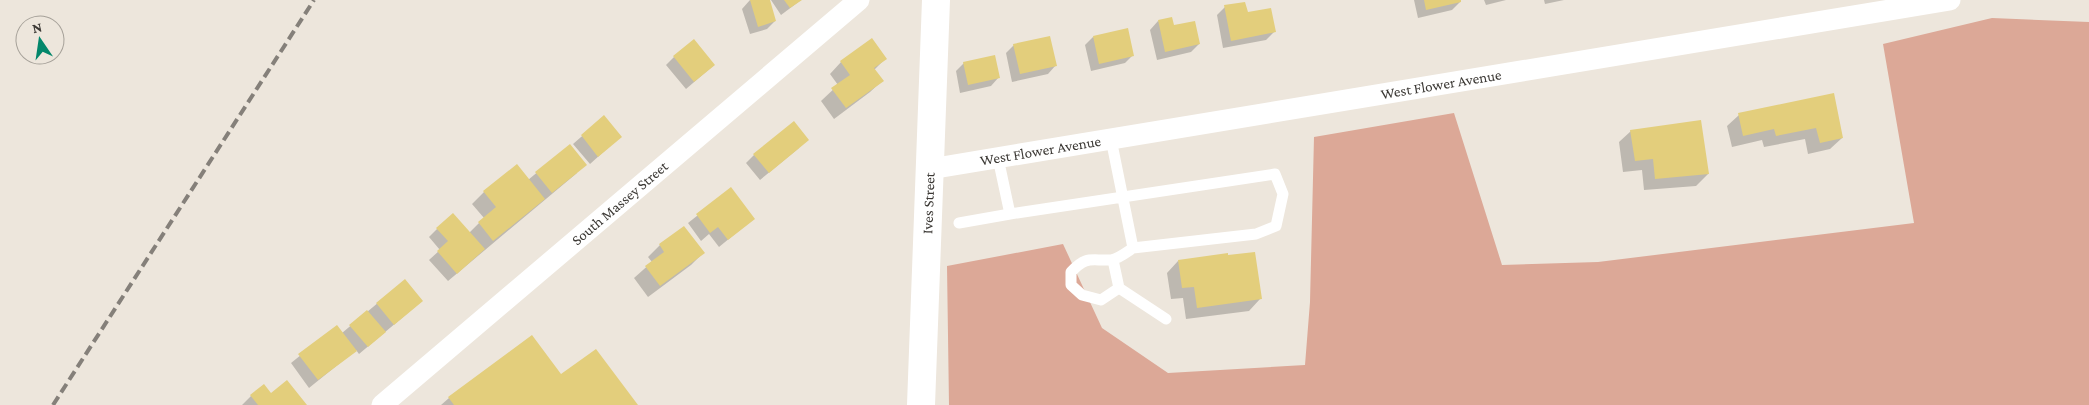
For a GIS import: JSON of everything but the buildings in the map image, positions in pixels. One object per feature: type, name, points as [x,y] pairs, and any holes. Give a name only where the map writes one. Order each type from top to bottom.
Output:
[{"type":"street","name":"South Massey Street","points":[[382,405],[859,0]]},
{"type":"street","name":"Ives Street","points":[[921,405],[936,0]]},
{"type":"street","name":"West Flower Avenue","points":[[930,169],[1950,0]]},
{"type":"lane","points":[[1111,139],[1133,248]]},
{"type":"lane","points":[[998,158],[1010,214]]},
{"type":"lane","points":[[958,224],[1010,214],[1275,174],[1283,194],[1276,226],[1256,234],[1133,248],[1113,260],[1097,258],[1080,262],[1071,272],[1071,285],[1082,295],[1101,300],[1119,288]]},
{"type":"lane","points":[[1113,260],[1119,288],[1166,319]]},
{"type":"shaded area","points":[[1992,18],[2089,22],[2089,405],[949,405],[947,266],[1063,244],[1102,328],[1168,373],[1305,365],[1310,302],[1314,137],[1454,113],[1502,265],[1598,262],[1914,223],[1883,44]]},
{"type":"railway","points":[[53,405],[314,0]]}]
